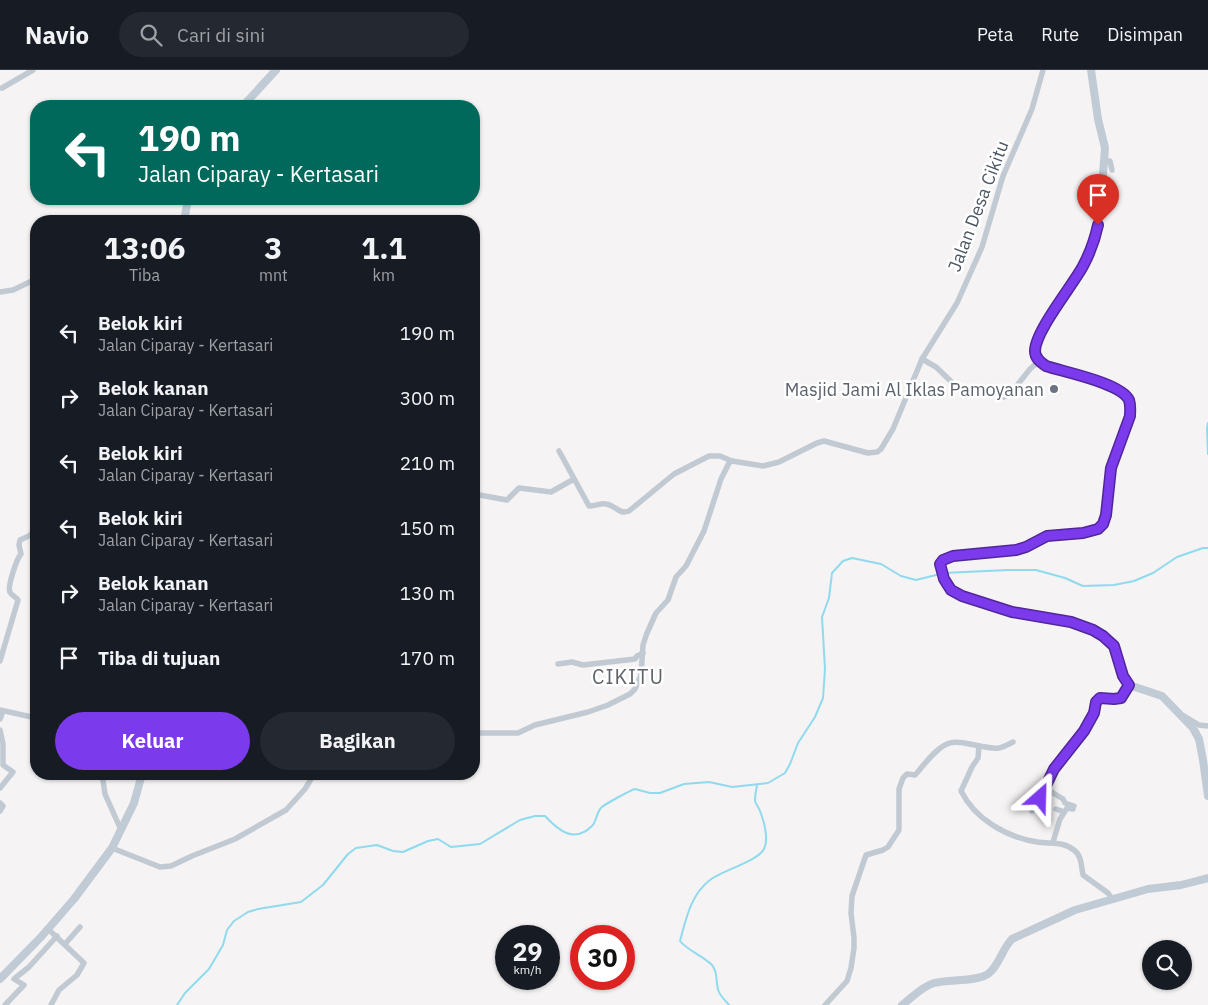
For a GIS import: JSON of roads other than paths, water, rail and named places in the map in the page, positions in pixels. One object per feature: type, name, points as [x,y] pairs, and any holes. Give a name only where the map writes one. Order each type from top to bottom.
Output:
[{"type":"main road","points":[[248,100],[276,70]]},
{"type":"main road","points":[[1091,70],[1105,161],[1096,234],[1082,267],[1040,335],[1035,350],[1039,361],[1046,366],[1104,384],[1128,398],[1130,416],[1111,468],[1104,521],[1102,526],[1094,530],[1083,533],[1047,536],[1016,550],[953,556],[943,560],[941,567],[944,579],[951,590],[962,596],[995,608],[1059,619],[1093,630],[1103,636],[1114,646],[1123,676],[1129,685],[1162,696],[1193,728],[1198,739],[1204,766],[1208,796]]},
{"type":"main road","points":[[0,979],[74,899],[112,848],[134,803],[140,780]]},
{"type":"main road","points":[[902,1005],[924,987],[934,983],[986,976],[993,969],[1007,944],[1012,939],[1075,910],[1148,889],[1181,885],[1208,878]]},
{"type":"street","points":[[2,88],[33,70]]},
{"type":"street","name":"Jalan Desa Cikitu","points":[[732,461],[755,466],[771,465],[817,442],[824,441],[868,453],[877,452],[881,449],[893,429],[922,359],[957,303],[982,247],[1003,176],[1032,109],[1043,70]]},
{"type":"street","points":[[1105,161],[1110,161],[1112,170]]},
{"type":"street","points":[[0,292],[20,287],[30,282]]},
{"type":"street","points":[[922,359],[936,367],[963,393],[973,395]]},
{"type":"street","points":[[1004,397],[1039,361]]},
{"type":"street","points":[[480,733],[518,733],[535,725],[588,712],[620,700],[630,694],[638,684],[641,675],[646,633],[656,613],[668,600],[676,577],[686,566],[700,539],[721,479],[729,463],[732,461],[720,456],[709,456],[674,474],[627,512],[619,512],[607,504],[589,506],[559,451]]},
{"type":"street","points":[[480,495],[507,500],[520,488],[551,492],[574,479]]},
{"type":"street","points":[[0,661],[18,600],[10,593],[9,588],[17,558],[21,554],[20,540],[30,535]]},
{"type":"street","points":[[558,664],[572,662],[583,665],[622,661],[635,659],[643,653]]},
{"type":"street","points":[[1032,811],[1054,769],[1084,731],[1094,713],[1096,702],[1100,698],[1121,698],[1129,685]]},
{"type":"street","points":[[0,719],[2,711],[30,717]]},
{"type":"street","points":[[1182,715],[1199,725],[1208,726]]},
{"type":"street","points":[[0,730],[3,744],[3,764],[13,772],[0,788]]},
{"type":"street","points":[[825,1005],[844,986],[851,968],[854,938],[852,896],[864,860],[870,853],[884,850],[899,830],[899,789],[903,778],[907,774],[915,774],[931,757],[948,744],[1000,748],[1013,742]]},
{"type":"street","points":[[979,746],[978,758],[961,791],[965,798],[996,827],[1025,839],[1047,843],[1053,842],[1074,850],[1080,857],[1083,875],[1108,893],[1113,900]]},
{"type":"street","points":[[103,780],[105,794],[121,830]]},
{"type":"street","points":[[112,848],[160,867],[171,866],[235,839],[286,810],[310,780]]},
{"type":"street","points":[[1044,788],[1064,812]]},
{"type":"street","points":[[0,803],[3,806],[0,810]]},
{"type":"street","points":[[1053,842],[1066,808],[1074,808],[1065,803],[1058,803]]},
{"type":"street","points":[[65,944],[80,927]]},
{"type":"street","points":[[48,929],[84,963],[77,975],[59,990],[51,1005]]},
{"type":"street","points":[[5,1005],[24,986],[14,979],[29,967],[57,936]]},
{"type":"waterway","points":[[1208,423],[1208,454]]},
{"type":"waterway","points":[[944,573],[1036,570],[1065,578],[1083,586],[1114,585],[1134,581],[1153,573],[1177,557],[1208,548]]},
{"type":"waterway","points":[[177,1005],[185,993],[209,969],[223,945],[227,930],[234,921],[248,912],[258,909],[301,902],[323,885],[348,854],[356,848],[377,845],[393,851],[403,852],[428,841],[438,839],[451,847],[480,844],[520,820],[535,816],[545,816],[561,830],[567,833],[579,834],[592,826],[599,810],[603,806],[635,789],[650,793],[660,793],[684,784],[709,782],[732,787],[768,783],[785,773],[798,743],[815,717],[823,698],[825,669],[822,617],[829,598],[832,573],[843,561],[852,558],[881,564],[901,576],[916,580],[940,574]]},
{"type":"waterway","points":[[729,1005],[719,992],[712,965],[680,941],[690,908],[698,892],[710,880],[755,858],[764,849],[766,840],[765,830],[762,815],[755,801],[757,785]]},
{"type":"place","name":"Masjid Jami Al Iklas Pamoyanan","points":[[1054,389]]},
{"type":"district","name":"CIKITU","points":[[628,676]]}]
